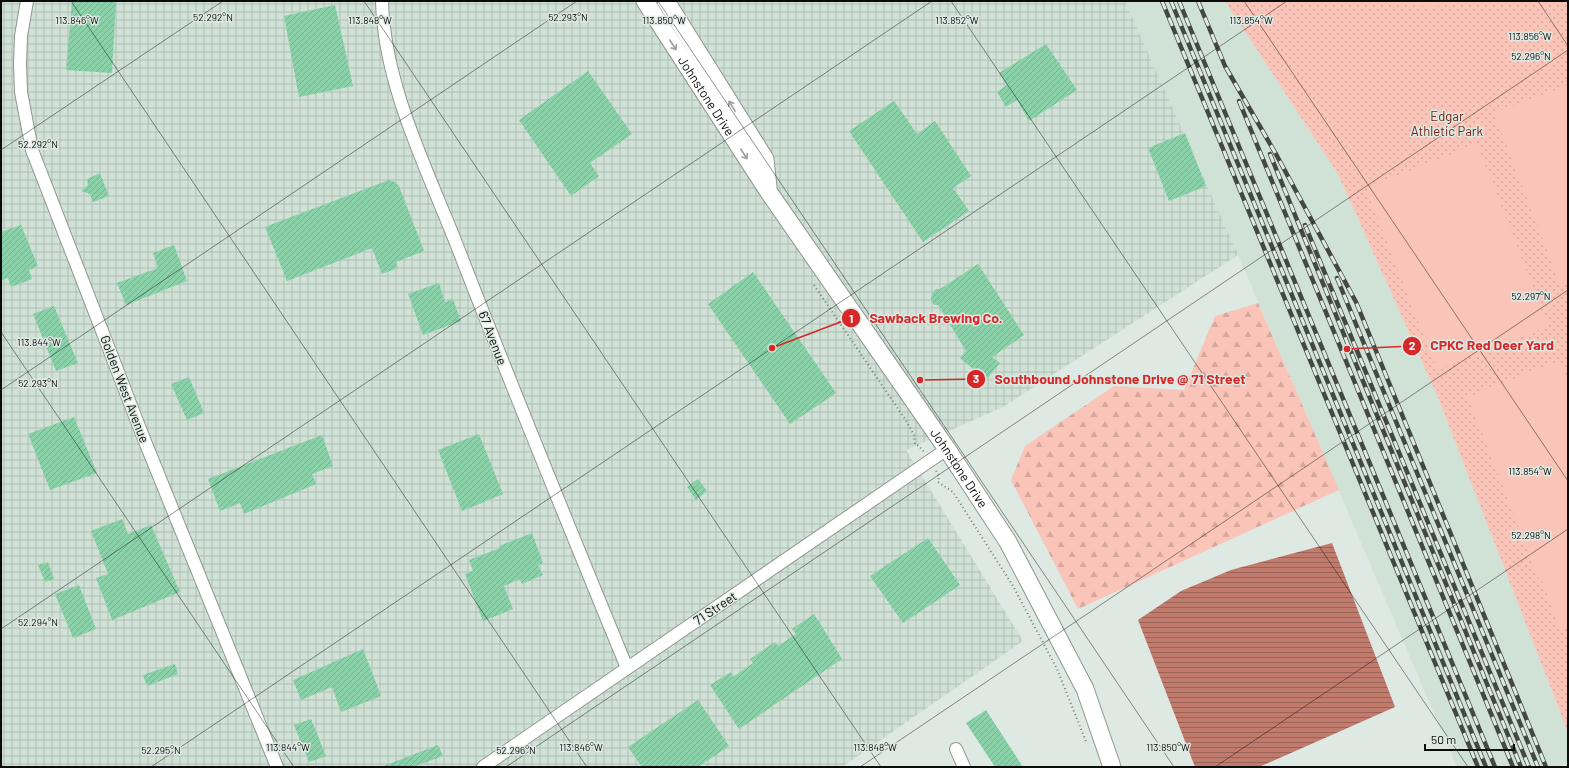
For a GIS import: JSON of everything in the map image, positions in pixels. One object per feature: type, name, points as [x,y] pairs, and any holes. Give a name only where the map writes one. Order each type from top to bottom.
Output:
[{"type":"main road","name":"Johnstone Drive","points":[[645,1],[768,191],[947,449],[1008,542],[1085,689],[1112,767]]},
{"type":"main road","name":"Johnstone Drive","points":[[666,1],[765,159],[768,191]]},
{"type":"street","name":"Golden West Avenue","points":[[27,1],[21,36],[20,64],[21,92],[32,150],[142,434],[277,767]]},
{"type":"street","name":"67 Avenue","points":[[382,1],[383,23],[387,44],[406,116],[501,361],[628,668]]},
{"type":"street","name":"71 Street","points":[[483,767],[947,449]]},
{"type":"street","points":[[956,749],[964,767]]},
{"type":"path","points":[[939,476],[938,482],[953,492],[1013,586],[1057,669],[1089,747]]},
{"type":"shaded area","points":[[1,1],[1125,1],[1238,255],[1003,407],[906,450],[1023,641],[842,767],[1,767]]},
{"type":"shaded area","points":[[1125,1],[1225,1],[1338,174],[1437,395],[1568,732],[1568,767],[1457,767],[1238,255]]},
{"type":"shaded area","points":[[1332,543],[1395,707],[1259,767],[1195,767],[1138,620],[1181,591],[1231,570]]},
{"type":"green space","name":"Edgar Athletic Park","points":[[1225,1],[1568,1],[1568,732],[1437,395],[1338,174]]},
{"type":"green space","points":[[1385,1],[1460,1],[1434,7],[1391,4]]},
{"type":"green space","points":[[1568,85],[1568,281],[1560,284],[1494,113]]},
{"type":"green space","points":[[1477,144],[1548,326],[1437,370],[1366,188]]},
{"type":"green space","points":[[1258,303],[1339,490],[1078,609],[1011,480],[1025,446],[1114,386],[1184,390],[1215,316]]},
{"type":"green space","points":[[1560,360],[1568,380],[1568,625],[1560,628],[1542,581],[1540,582],[1468,397]]},
{"type":"building","points":[[72,1],[116,1],[112,73],[66,70]]},
{"type":"building","points":[[335,5],[353,86],[299,97],[284,16]]},
{"type":"building","points":[[1046,44],[1077,90],[1029,121],[1017,100],[1006,107],[997,92],[1007,85],[999,73]]},
{"type":"building","points":[[588,71],[632,134],[590,163],[599,176],[571,196],[519,120]]},
{"type":"building","points":[[894,101],[917,134],[935,121],[971,176],[953,188],[969,211],[923,242],[849,131]]},
{"type":"building","points":[[1185,133],[1206,186],[1169,201],[1148,148]]},
{"type":"building","points":[[100,173],[109,196],[93,202],[90,194],[81,191],[88,185],[87,179]]},
{"type":"building","points":[[389,180],[395,182],[399,186],[424,251],[396,262],[398,268],[382,274],[372,248],[287,281],[265,227]]},
{"type":"building","points":[[21,225],[38,266],[29,270],[32,279],[11,287],[8,278],[1,280],[1,232]]},
{"type":"building","points":[[174,245],[187,281],[126,305],[117,283],[158,268],[153,253]]},
{"type":"building","points":[[978,264],[1024,335],[992,357],[1000,363],[986,380],[960,358],[966,351],[938,305],[934,305],[931,300],[932,293],[936,289],[940,289]]},
{"type":"building","points":[[753,272],[836,393],[790,424],[708,304]]},
{"type":"building","points":[[439,283],[445,302],[453,299],[461,321],[423,335],[408,294]]},
{"type":"building","points":[[54,306],[78,363],[56,371],[33,314]]},
{"type":"building","points":[[189,377],[204,413],[187,420],[171,384]]},
{"type":"building","points":[[74,417],[97,473],[50,490],[28,434]]},
{"type":"building","points":[[479,434],[503,494],[462,511],[438,450]]},
{"type":"building","points":[[322,435],[333,466],[312,474],[316,484],[244,514],[240,503],[220,511],[208,479]]},
{"type":"building","points":[[698,479],[707,491],[696,500],[687,487]]},
{"type":"building","points":[[122,519],[128,534],[151,525],[180,592],[112,620],[96,578],[108,574],[91,531]]},
{"type":"building","points":[[532,533],[543,563],[538,565],[543,575],[522,584],[520,579],[504,586],[513,609],[483,621],[465,574],[473,571],[469,560]]},
{"type":"building","points":[[928,538],[960,585],[903,623],[870,576]]},
{"type":"building","points":[[48,562],[54,579],[45,582],[38,565]]},
{"type":"building","points":[[79,585],[96,629],[73,638],[55,594]]},
{"type":"building","points":[[814,614],[842,659],[739,729],[710,685],[731,672],[733,677],[753,663],[750,659],[775,642],[778,646],[796,634],[792,629]]},
{"type":"building","points":[[363,649],[381,696],[341,712],[332,687],[301,700],[293,680]]},
{"type":"building","points":[[175,664],[178,674],[147,686],[143,675]]},
{"type":"building","points":[[698,700],[729,746],[698,767],[642,767],[628,747]]},
{"type":"building","points":[[986,710],[1023,767],[995,767],[966,723]]},
{"type":"building","points":[[311,719],[326,756],[309,762],[294,725]]},
{"type":"building","points":[[438,745],[443,756],[413,767],[381,767]]},
{"type":"railway","points":[[1162,1],[1478,767]]},
{"type":"railway","points":[[1171,1],[1486,767]]},
{"type":"railway","points":[[1179,1],[1495,767]]},
{"type":"railway","points":[[1198,1],[1225,66],[1277,156],[1356,302],[1546,767]]},
{"type":"railway","points":[[1239,101],[1513,767]]},
{"type":"railway","points":[[1270,154],[1521,767]]},
{"type":"railway","points":[[1305,225],[1529,767]]},
{"type":"railway","points":[[1337,278],[1538,767]]},
{"type":"place","name":"Sawback Brewing Co.","points":[[772,348]]},
{"type":"place","name":"CPKC Red Deer Yard","points":[[1347,349]]},
{"type":"place","name":"Southbound Johnstone Drive @ 71 Street","points":[[920,380]]}]
